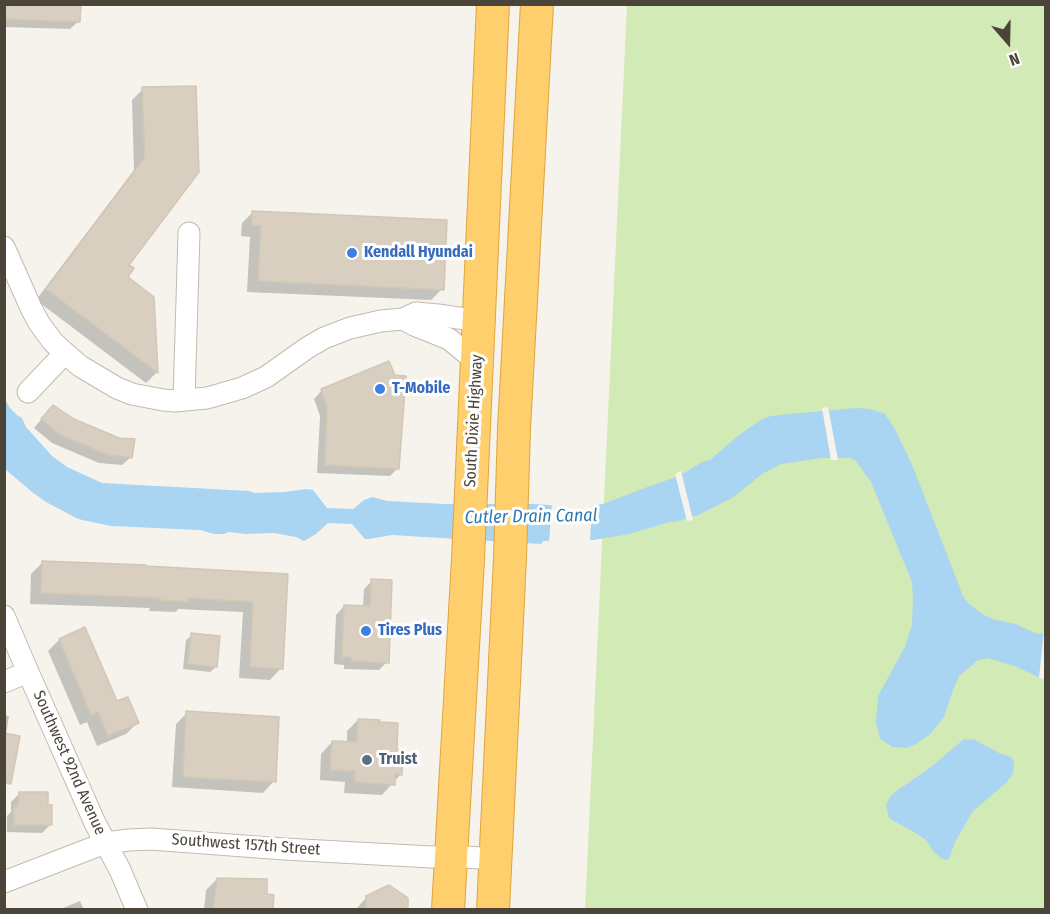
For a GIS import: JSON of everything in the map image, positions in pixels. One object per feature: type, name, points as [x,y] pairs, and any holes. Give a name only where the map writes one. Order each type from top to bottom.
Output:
[{"type":"highway","name":"South Dixie Highway","points":[[448,909],[468,559],[493,4]]},
{"type":"highway","points":[[493,909],[514,429],[537,4]]},
{"type":"highway","points":[[479,321],[492,330],[503,344],[518,378]]},
{"type":"street","points":[[184,400],[189,233]]},
{"type":"street","points":[[4,247],[39,323],[64,353],[80,366],[124,391],[163,400],[207,398],[242,388],[266,377],[307,348],[338,332],[381,321],[403,319],[416,313],[479,321]]},
{"type":"street","points":[[403,319],[449,339],[477,362]]},
{"type":"street","points":[[28,392],[64,353]]},
{"type":"street","name":"Southwest 92nd Avenue","points":[[4,616],[105,843],[137,909]]},
{"type":"street","points":[[4,682],[28,672]]},
{"type":"street","name":"Southwest 157th Street","points":[[4,882],[105,843],[151,839],[284,849],[495,858]]},
{"type":"green space","points":[[627,5],[1045,5],[1045,909],[585,910]]},
{"type":"water","name":"Cutler Drain Canal","points":[[4,398],[52,456],[67,467],[102,483],[255,493],[306,489],[313,490],[327,508],[353,509],[372,497],[388,501],[445,504],[533,504],[584,507],[603,504],[673,478],[710,460],[762,419],[790,414],[856,408],[870,409],[885,414],[895,429],[913,467],[963,596],[968,603],[984,615],[1016,624],[1035,633],[1045,632],[1045,675],[1038,677],[1015,666],[987,658],[977,661],[959,676],[944,717],[930,734],[907,748],[893,747],[880,739],[876,722],[878,696],[905,647],[912,625],[912,582],[871,482],[855,460],[850,458],[822,458],[781,464],[762,474],[732,498],[698,515],[629,534],[593,540],[543,541],[541,544],[392,535],[365,539],[352,524],[328,523],[304,541],[296,537],[274,533],[214,534],[200,530],[111,526],[78,519],[46,502],[5,469]]},
{"type":"water","points":[[964,739],[975,740],[1011,757],[1014,762],[1013,773],[1007,782],[973,811],[955,842],[949,859],[946,860],[934,852],[927,841],[919,835],[889,818],[886,805],[890,797],[898,790],[931,767]]},
{"type":"pier","points":[[828,407],[838,460],[831,460],[822,408]]},
{"type":"pier","points":[[681,471],[693,520],[687,521],[675,474]]},
{"type":"pier","points":[[552,502],[592,503],[590,543],[549,544]]},
{"type":"pier","points":[[1044,629],[1046,629],[1046,678],[1044,679],[1039,678]]},
{"type":"building","points":[[4,4],[81,4],[80,22],[4,19]]},
{"type":"building","points":[[196,86],[199,172],[129,265],[134,268],[128,277],[154,297],[158,373],[46,289],[145,157],[142,87]]},
{"type":"building","name":"Kendall Hyundai","points":[[252,211],[447,220],[444,290],[258,281],[261,226],[252,225]]},
{"type":"building","points":[[389,361],[395,375],[406,376],[399,469],[325,465],[327,407],[321,389]]},
{"type":"building","points":[[53,405],[74,419],[119,438],[135,439],[132,458],[108,455],[61,435],[41,419]]},
{"type":"building","points":[[42,561],[288,574],[283,669],[250,667],[253,602],[188,598],[188,602],[160,600],[160,598],[41,593]]},
{"type":"building","name":"Tires Plus","points":[[371,579],[392,580],[389,663],[351,661],[352,657],[342,657],[344,605],[370,606]]},
{"type":"building","points":[[85,627],[117,701],[128,697],[139,723],[108,736],[98,712],[91,715],[59,639]]},
{"type":"building","points":[[191,633],[220,636],[217,667],[188,664]]},
{"type":"building","points":[[186,711],[279,717],[276,782],[183,777]]},
{"type":"building","name":"Truist","points":[[358,719],[398,723],[397,750],[403,750],[402,775],[395,774],[395,785],[355,782],[355,771],[330,770],[332,741],[357,742]]},
{"type":"building","points":[[4,733],[20,736],[11,784],[4,783]]},
{"type":"building","points":[[19,792],[48,792],[48,805],[52,805],[52,825],[14,825],[14,806],[18,807]]},
{"type":"building","points":[[217,878],[267,879],[267,894],[274,895],[273,909],[213,909]]},
{"type":"building","points":[[389,885],[408,898],[408,909],[366,909],[366,896]]},
{"type":"place","name":"Kendall Hyundai","points":[[352,253]]},
{"type":"place","name":"T-Mobile","points":[[380,389]]},
{"type":"place","name":"Tires Plus","points":[[366,631]]},
{"type":"place","name":"Truist","points":[[367,760]]}]
